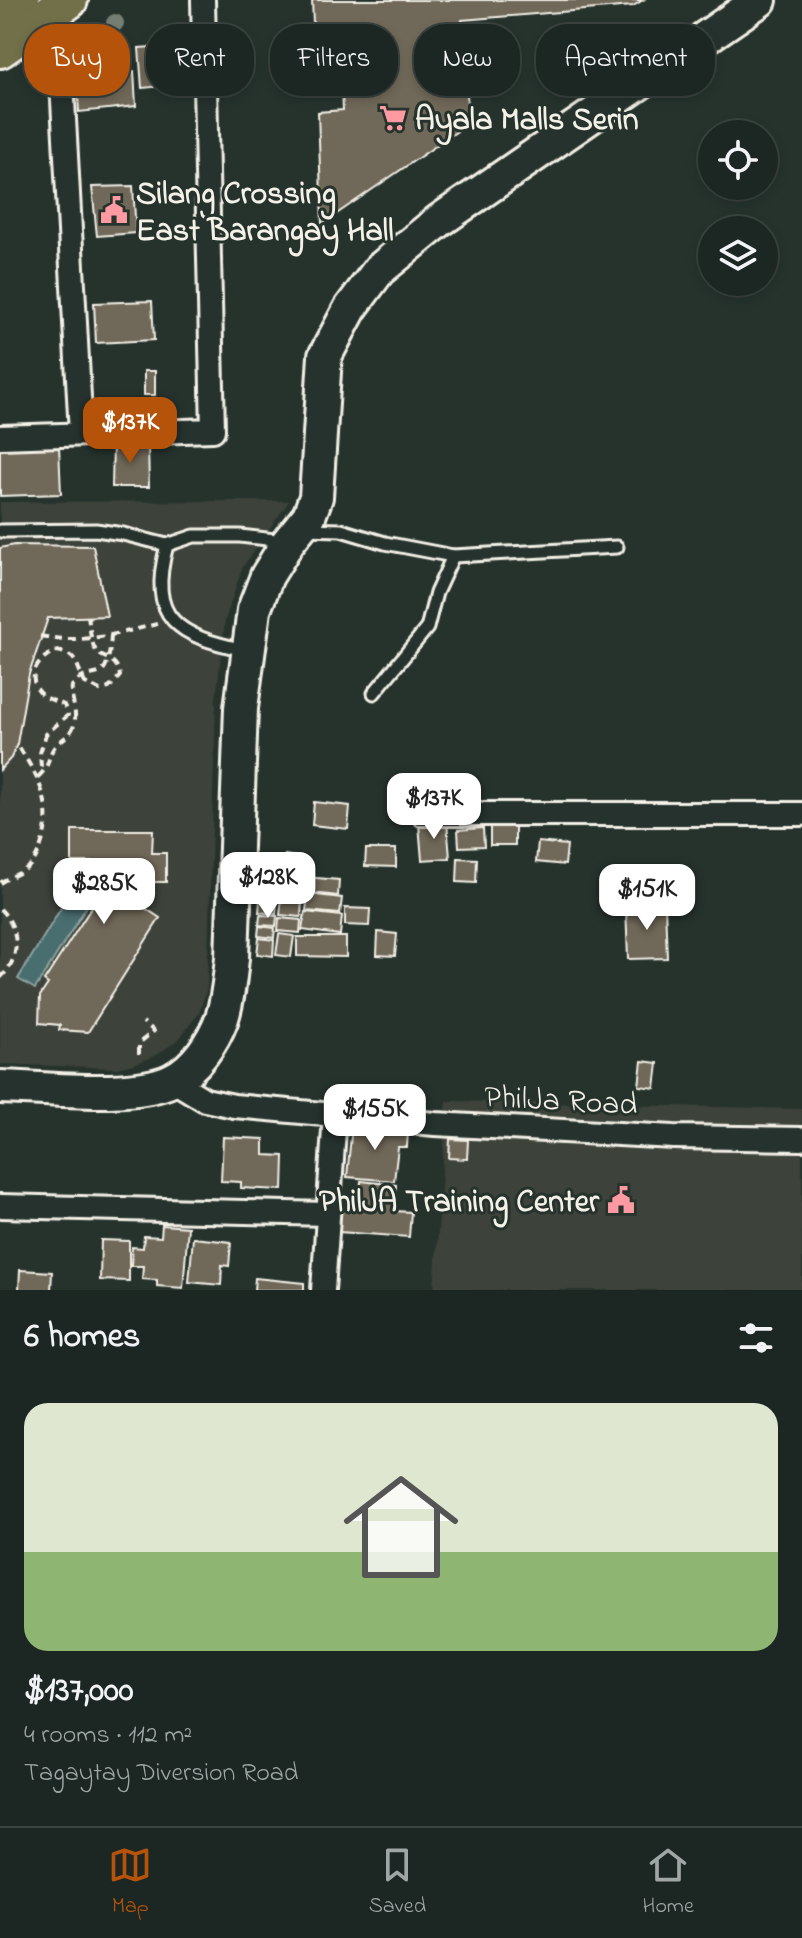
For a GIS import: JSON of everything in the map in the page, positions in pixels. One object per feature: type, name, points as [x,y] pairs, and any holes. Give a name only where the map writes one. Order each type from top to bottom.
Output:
[{"type":"main road","points":[[0,49],[64,4]]},
{"type":"street","points":[[0,437],[213,430],[203,0]]},
{"type":"street","points":[[0,1087],[109,1090],[142,1088],[172,1080],[203,1053],[222,1017],[232,958],[241,708],[254,610],[267,576],[316,497],[325,356],[350,309],[379,270],[439,221],[760,0]]},
{"type":"street","points":[[64,4],[81,434]]},
{"type":"street","points":[[423,814],[802,814]]},
{"type":"street","name":"PhilJa Road","points":[[172,1080],[205,1100],[270,1109],[435,1124],[658,1136],[802,1139]]},
{"type":"street","points":[[323,1290],[335,1115]]},
{"type":"street","points":[[0,1206],[328,1214]]},
{"type":"lane","points":[[0,531],[96,530],[167,545],[194,536],[294,535],[341,530],[385,543],[453,556],[617,547]]},
{"type":"lane","points":[[167,545],[160,569],[161,600],[171,620],[189,633],[213,643],[247,651]]},
{"type":"lane","points":[[374,693],[427,628],[436,593],[453,556]]},
{"type":"path","points":[[38,777],[40,753],[46,734],[68,715],[64,705],[47,698],[36,687],[33,679],[38,663],[55,651],[67,653],[78,663],[85,683],[100,690],[109,688],[120,676],[112,659],[98,653],[95,648],[88,616]]},
{"type":"path","points":[[40,636],[70,641],[111,635],[171,620]]},
{"type":"path","points":[[38,777],[47,768],[53,749],[75,724],[72,686],[82,678],[100,674],[106,668],[111,635]]},
{"type":"path","points":[[0,883],[28,867],[40,852],[48,810],[38,777],[17,744]]},
{"type":"path","points":[[0,909],[8,916],[16,944],[14,959],[0,978]]},
{"type":"path","points":[[139,1054],[139,1043],[154,1031],[143,1022]]},
{"type":"shaded area","points":[[289,501],[242,568],[225,620],[216,699],[207,988],[199,1013],[178,1040],[155,1056],[134,1064],[117,1068],[0,1064],[0,502]]},
{"type":"shaded area","name":"PhilJA Training Center","points":[[447,1101],[802,1109],[802,1290],[434,1290]]},
{"type":"water","points":[[69,895],[87,906],[35,989],[18,979]]},
{"type":"building","name":"Ayala Malls Serin","points":[[312,0],[643,0],[633,6],[462,20],[462,24],[414,24],[414,96],[467,96],[469,123],[322,224],[318,112],[343,110],[342,96],[398,96],[398,24],[313,24]]},
{"type":"building","points":[[146,47],[146,88],[142,88],[139,48]]},
{"type":"building","points":[[130,71],[134,71],[136,106],[79,112],[78,96],[130,96]]},
{"type":"building","name":"Silang Crossing East Barangay Hall","points":[[133,186],[136,233],[97,236],[92,187]]},
{"type":"building","points":[[152,301],[154,340],[96,343],[94,303]]},
{"type":"building","points":[[144,371],[155,371],[155,395],[144,395]]},
{"type":"building","points":[[113,443],[148,443],[149,487],[112,487]]},
{"type":"building","points":[[59,446],[61,494],[0,496],[0,447]]},
{"type":"building","points":[[14,545],[93,546],[107,616],[48,618],[29,674],[17,744],[11,758],[0,770],[0,548]]},
{"type":"building","points":[[314,802],[350,806],[348,829],[312,825]]},
{"type":"building","points":[[447,822],[450,858],[422,860],[419,824]]},
{"type":"building","points":[[490,822],[515,822],[515,845],[490,845]]},
{"type":"building","points":[[483,828],[484,846],[459,847],[458,830]]},
{"type":"building","points":[[72,830],[153,830],[152,853],[166,853],[166,882],[153,882],[153,895],[141,895],[136,902],[160,918],[88,1032],[59,1030],[60,1025],[39,1023],[40,996],[48,984],[44,981],[93,905],[79,897],[93,875],[93,862],[72,862]]},
{"type":"building","points":[[538,842],[567,845],[565,865],[536,862]]},
{"type":"building","points":[[366,849],[396,849],[396,867],[365,866]]},
{"type":"building","points":[[285,855],[303,858],[301,872],[283,869]]},
{"type":"building","points":[[458,858],[477,859],[476,883],[457,882]]},
{"type":"building","points":[[286,872],[302,874],[298,898],[282,895]]},
{"type":"building","points":[[305,877],[339,880],[338,896],[303,892]]},
{"type":"building","points":[[308,894],[342,898],[340,914],[306,911]]},
{"type":"building","points":[[282,897],[302,900],[301,917],[280,915]]},
{"type":"building","points":[[260,900],[277,902],[276,914],[259,912]]},
{"type":"building","points":[[665,904],[667,958],[628,959],[626,906]]},
{"type":"building","points":[[345,908],[370,909],[369,926],[345,925]]},
{"type":"building","points":[[305,912],[342,916],[340,935],[302,930]]},
{"type":"building","points":[[260,915],[277,916],[276,926],[259,925]]},
{"type":"building","points":[[279,918],[301,920],[300,933],[278,931]]},
{"type":"building","points":[[259,926],[275,928],[274,938],[258,936]]},
{"type":"building","points":[[378,932],[397,934],[395,956],[377,955]]},
{"type":"building","points":[[279,934],[294,936],[291,957],[276,955]]},
{"type":"building","points":[[297,937],[346,937],[346,957],[297,956]]},
{"type":"building","points":[[259,938],[274,940],[273,956],[257,954]]},
{"type":"building","points":[[642,1061],[658,1063],[655,1088],[639,1086]]},
{"type":"building","points":[[352,1125],[408,1131],[407,1147],[398,1147],[394,1181],[347,1177]]},
{"type":"building","points":[[223,1137],[264,1139],[264,1155],[284,1156],[283,1190],[241,1188],[241,1182],[221,1181]]},
{"type":"building","points":[[450,1139],[468,1140],[467,1159],[449,1158]]},
{"type":"building","points":[[361,1181],[396,1185],[394,1211],[411,1212],[409,1237],[339,1232],[340,1207],[359,1208]]},
{"type":"building","points":[[162,1225],[188,1227],[183,1288],[157,1286],[157,1280],[142,1279],[143,1266],[131,1266],[132,1247],[143,1248],[144,1236],[161,1237]]},
{"type":"building","points":[[193,1238],[231,1242],[229,1266],[222,1265],[221,1285],[189,1282]]},
{"type":"building","points":[[101,1240],[129,1241],[129,1281],[100,1280]]},
{"type":"building","points":[[20,1270],[52,1272],[51,1290],[19,1290]]},
{"type":"building","points":[[255,1278],[304,1283],[304,1290],[254,1290]]},
{"type":"place","name":"Ayala Malls Serin","points":[[393,118]]},
{"type":"place","name":"Silang Crossing East Barangay Hall","points":[[114,210]]},
{"type":"place","name":"PhilJA Training Center","points":[[621,1200]]}]
